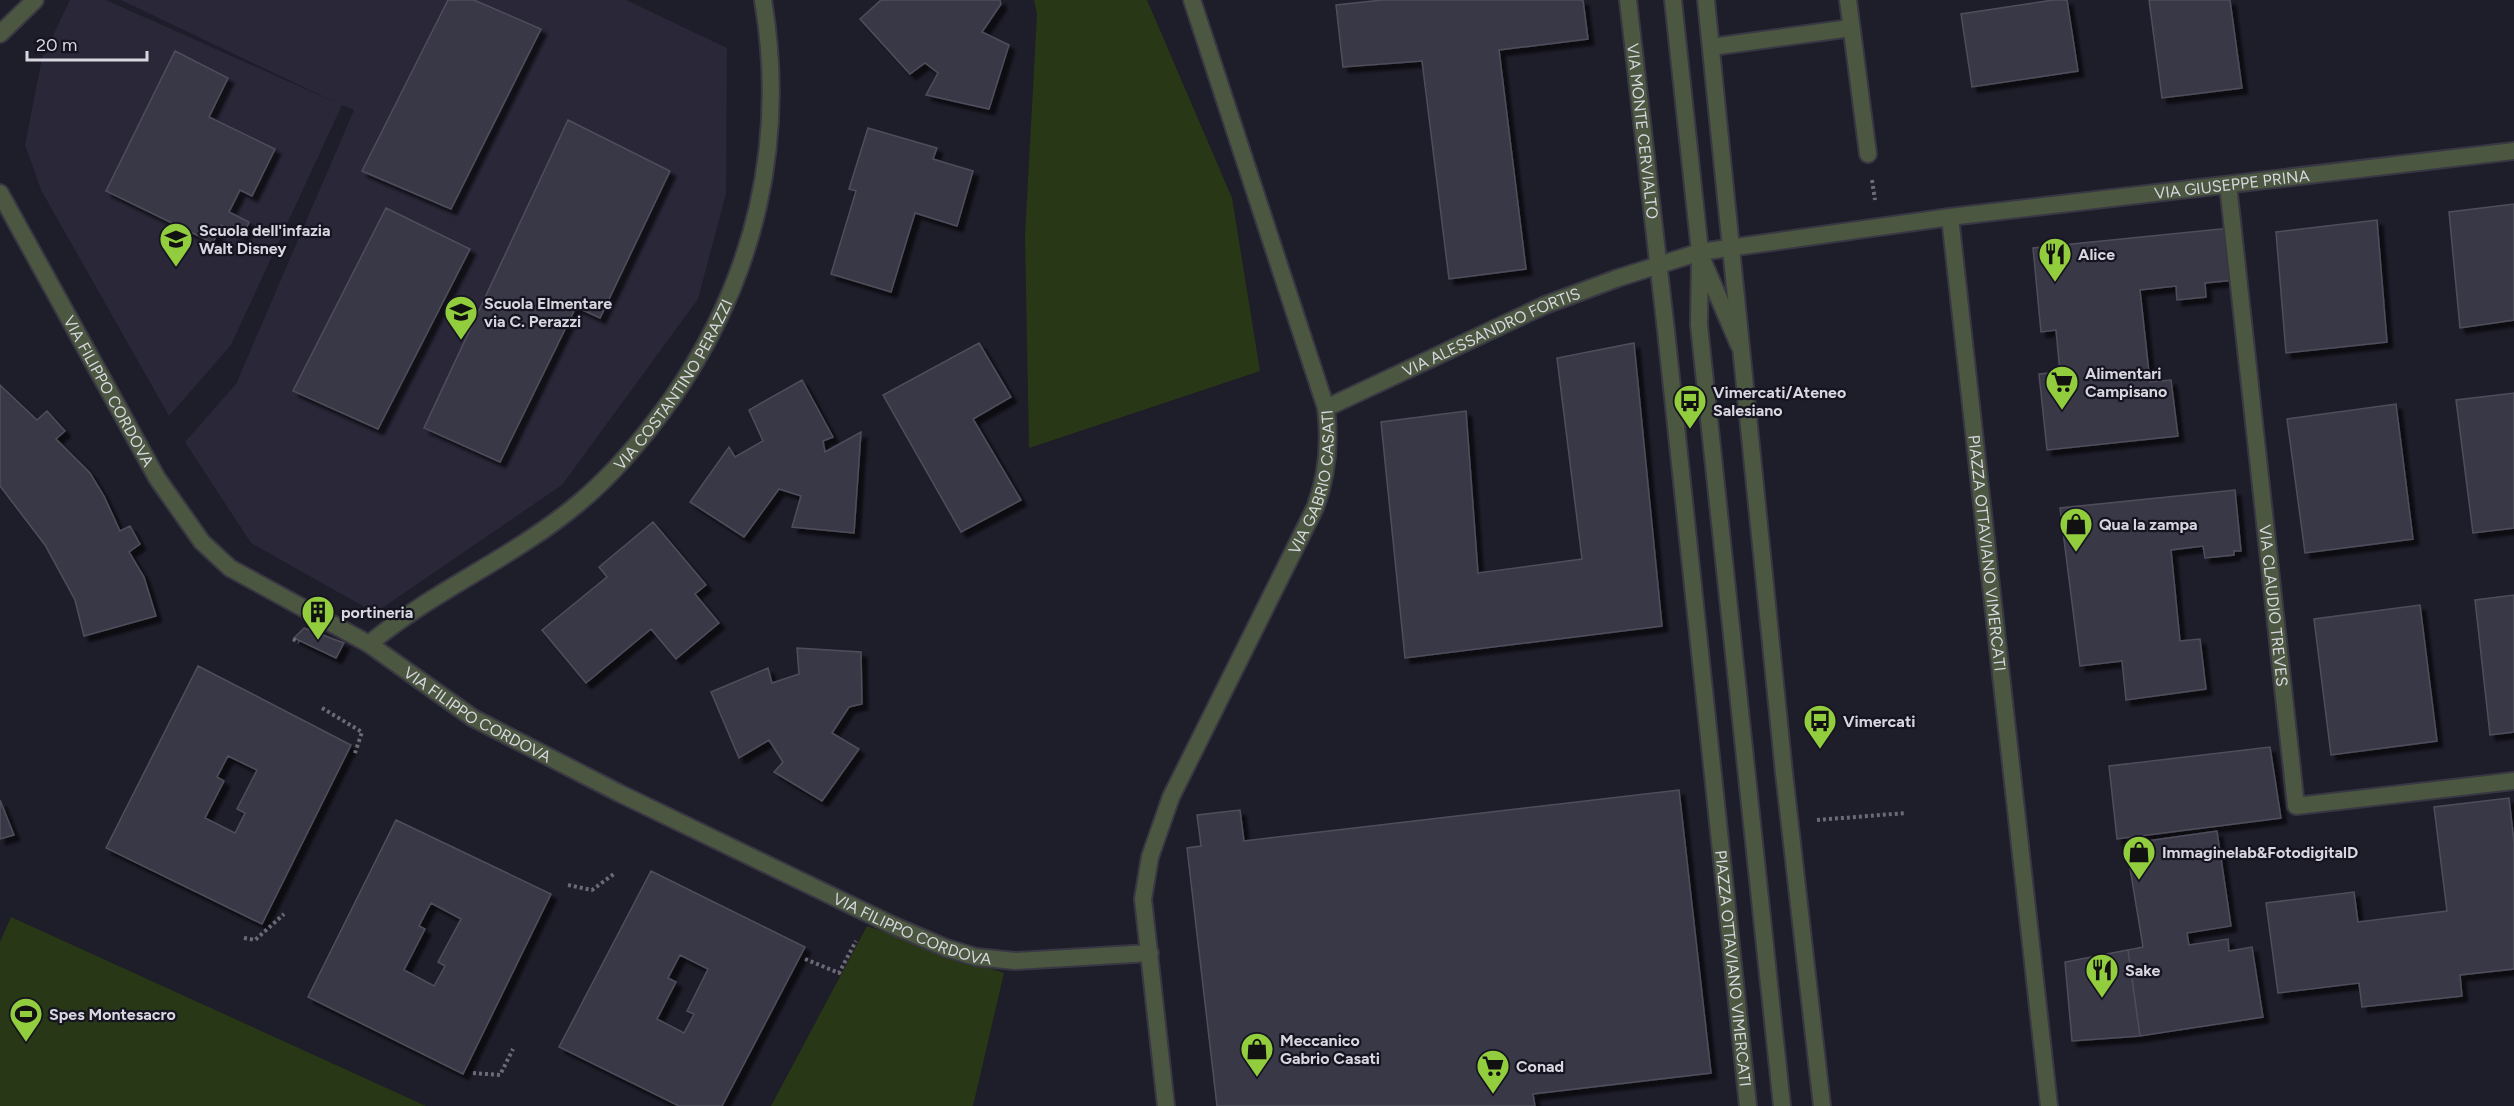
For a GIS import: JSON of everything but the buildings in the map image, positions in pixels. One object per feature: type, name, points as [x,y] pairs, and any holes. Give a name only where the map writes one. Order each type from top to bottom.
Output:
[{"type":"street","points":[[0,34],[35,0]]},
{"type":"street","name":"VIA COSTANTINO PERAZZI","points":[[369,644],[405,616],[519,544],[578,503],[636,445],[662,412],[701,354],[724,310],[739,273],[762,188],[772,105],[770,51],[763,0]]},
{"type":"street","name":"VIA GABRIO CASATI","points":[[1166,1106],[1143,899],[1145,879],[1159,829],[1176,787],[1320,495],[1328,444],[1326,408],[1192,0]]},
{"type":"street","name":"VIA MONTE CERVIALTO","points":[[1628,0],[1659,263]]},
{"type":"street","points":[[1673,0],[1700,252],[1742,352]]},
{"type":"street","points":[[1706,0],[1790,823],[1822,1106]]},
{"type":"street","points":[[1848,0],[1868,154]]},
{"type":"street","points":[[1711,46],[1851,28]]},
{"type":"street","name":"VIA GIUSEPPE PRINA","points":[[1950,217],[2514,151]]},
{"type":"street","name":"VIA CLAUDIO TREVES","points":[[2228,185],[2296,806],[2514,781]]},
{"type":"street","name":"VIA FILIPPO CORDOVA","points":[[0,193],[157,478],[196,536],[230,568],[369,644],[473,718],[619,793],[892,925],[946,948],[976,957],[1015,961],[1150,952]]},
{"type":"street","points":[[1659,263],[1700,252],[1950,217]]},
{"type":"street","name":"PIAZZA OTTAVIANO VIMERCATI","points":[[1950,217],[2049,1106]]},
{"type":"street","name":"PIAZZA OTTAVIANO VIMERCATI","points":[[1700,252],[1699,325],[1782,1106]]},
{"type":"street","name":"VIA ALESSANDRO FORTIS","points":[[1326,408],[1507,321],[1659,263]]},
{"type":"street","name":"PIAZZA OTTAVIANO VIMERCATI","points":[[1659,263],[1748,1106]]},
{"type":"path","points":[[1868,154],[1878,227]]},
{"type":"path","points":[[293,639],[299,642]]},
{"type":"path","points":[[322,708],[362,732],[354,756]]},
{"type":"path","points":[[1790,823],[1906,813]]},
{"type":"path","points":[[568,885],[592,890],[614,874]]},
{"type":"path","points":[[244,939],[255,940],[284,914]]},
{"type":"path","points":[[805,959],[839,973],[860,934]]},
{"type":"path","points":[[473,1073],[500,1075],[513,1049]]},
{"type":"shaded area","name":"Scuola Elmentare via C. Perazzi","points":[[70,0],[106,0],[339,104],[121,0],[626,0],[727,48],[726,194],[698,299],[562,485],[375,613],[251,543],[185,442],[236,384],[354,110],[342,105],[231,345],[169,416],[41,190],[25,145],[42,58]]},
{"type":"green space","points":[[1034,0],[1147,0],[1232,198],[1260,371],[1029,448],[1025,236],[1037,14]]},
{"type":"green space","points":[[11,917],[426,1106],[0,1106],[0,942]]},
{"type":"green space","points":[[867,926],[1004,973],[973,1106],[771,1106]]},
{"type":"place","name":"Scuola dell'infazia Walt Disney","points":[[176,268]]},
{"type":"place","name":"Alice","points":[[2055,283]]},
{"type":"place","name":"Scuola Elmentare via C. Perazzi","points":[[461,341]]},
{"type":"place","name":"Alimentari Campisano","points":[[2062,411]]},
{"type":"place","name":"Vimercati/Ateneo Salesiano","points":[[1690,430]]},
{"type":"place","name":"Qua la zampa","points":[[2076,553]]},
{"type":"place","name":"portineria","points":[[318,641]]},
{"type":"place","name":"Vimercati","points":[[1820,750]]},
{"type":"place","name":"Immaginelab&FotodigitalD","points":[[2139,881]]},
{"type":"place","name":"Sake","points":[[2102,999]]},
{"type":"place","name":"Spes Montesacro","points":[[26,1043]]},
{"type":"place","name":"Meccanico Gabrio Casati","points":[[1257,1078]]},
{"type":"place","name":"Conad","points":[[1493,1095]]}]
